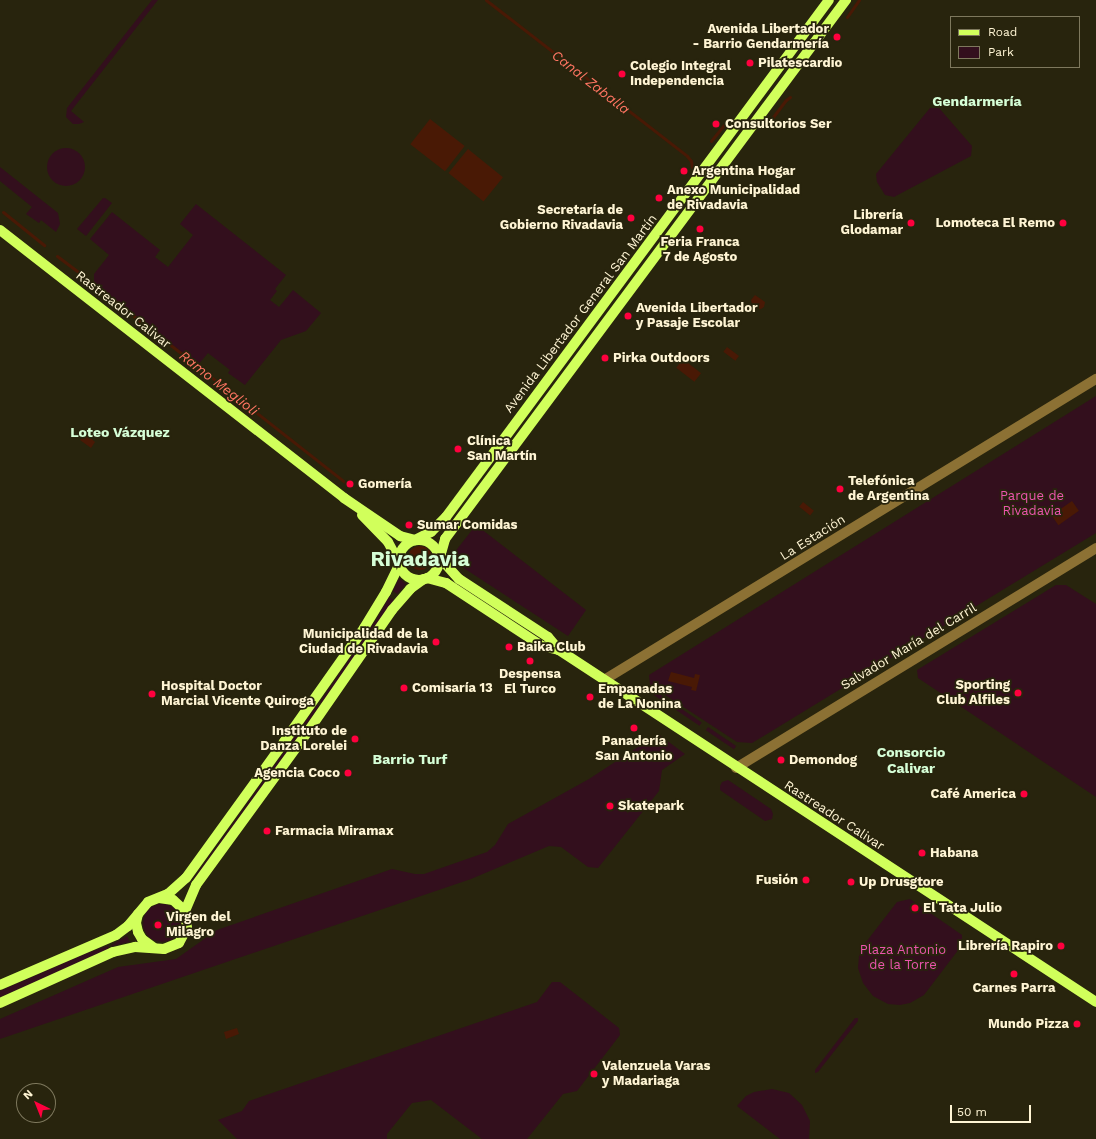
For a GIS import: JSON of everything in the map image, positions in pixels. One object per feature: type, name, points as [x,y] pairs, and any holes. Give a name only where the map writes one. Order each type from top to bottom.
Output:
[{"type":"main road","name":"Avenida Libertador General San Martín","points":[[416,540],[431,532],[446,517],[829,0]]},
{"type":"main road","name":"Avenida Libertador General San Martín","points":[[440,557],[445,539],[846,0]]},
{"type":"main road","name":"Rastreador Calivar","points":[[0,230],[344,498],[400,536],[416,540]]},
{"type":"main road","name":"Rastreador Calivar","points":[[344,498],[385,539],[399,564]]},
{"type":"main road","points":[[0,985],[116,935],[128,926],[148,902],[176,888],[201,859],[364,628],[386,592],[399,564],[401,550],[405,545],[416,540],[430,543],[440,557],[434,572],[407,593],[386,618],[306,735],[196,885],[185,912]]},
{"type":"main road","name":"Rastreador Calivar","points":[[440,557],[459,579],[548,637],[559,650],[736,768],[1096,1002]]},
{"type":"main road","points":[[399,564],[405,574],[411,578],[425,579]]},
{"type":"main road","name":"Rastreador Calivar","points":[[425,579],[446,584],[542,646],[559,650]]},
{"type":"main road","points":[[0,1003],[113,952],[135,947],[172,947],[179,943],[187,928],[185,912],[180,905],[173,900],[156,898]]},
{"type":"main road","points":[[138,914],[136,923],[138,932],[148,945],[156,948]]},
{"type":"street","name":"La Estación","points":[[604,680],[1096,379]]},
{"type":"street","name":"Salvador María del Carril","points":[[736,768],[1096,548]]},
{"type":"green space","points":[[152,0],[158,0],[71,111],[84,122],[73,124],[66,117],[67,108]]},
{"type":"green space","points":[[930,108],[939,108],[972,146],[971,156],[894,197],[885,195],[877,182],[876,174]]},
{"type":"green space","points":[[62,148],[70,148],[80,153],[84,160],[84,174],[80,181],[70,186],[62,186],[52,181],[50,178],[47,171],[47,163],[52,153],[55,151]]},
{"type":"green space","points":[[0,167],[58,213],[60,224],[56,232],[41,220],[39,223],[26,214],[32,207],[0,181]]},
{"type":"green space","points":[[103,198],[112,203],[86,236],[77,229]]},
{"type":"green space","points":[[196,204],[286,275],[275,289],[277,291],[270,300],[279,307],[293,290],[321,313],[306,331],[281,340],[245,385],[228,373],[230,370],[208,353],[198,365],[94,283],[94,274],[109,255],[90,239],[112,212],[160,250],[155,257],[168,267],[193,235],[180,224]]},
{"type":"green space","name":"Parque de Rivadavia","points":[[1096,396],[1096,533],[752,743],[737,742],[650,685],[649,675]]},
{"type":"green space","points":[[476,525],[586,610],[568,636],[456,563],[454,553]]},
{"type":"green space","points":[[399,578],[406,584],[397,594],[393,591]]},
{"type":"green space","name":"Sporting Club Alfiles","points":[[1056,585],[1066,585],[1096,604],[1096,797],[918,678],[917,670]]},
{"type":"green space","points":[[389,597],[394,600],[322,703],[320,702],[376,620]]},
{"type":"green space","points":[[652,689],[702,723],[700,726],[650,692]]},
{"type":"green space","points":[[317,705],[319,706],[292,745],[290,743]]},
{"type":"green space","points":[[708,727],[736,746],[734,749],[706,730]]},
{"type":"green space","points":[[658,734],[685,754],[662,770],[659,791],[598,868],[588,867],[561,847],[549,846],[471,879],[0,1039],[0,1019],[118,967],[176,959],[217,930],[392,869],[415,874],[424,874],[487,852],[495,845],[508,824],[589,779]]},
{"type":"green space","points":[[287,748],[289,749],[194,880],[193,879]]},
{"type":"green space","points":[[728,780],[771,809],[773,814],[772,819],[765,821],[720,790],[722,782]]},
{"type":"green space","name":"Plaza Antonio de la Torre","points":[[910,899],[962,935],[962,945],[924,995],[910,1003],[900,1005],[888,1004],[873,996],[863,983],[858,968],[859,956],[863,946],[897,902]]},
{"type":"green space","points":[[162,904],[175,910],[181,923],[175,936],[162,942],[149,936],[143,923],[149,910]]},
{"type":"green space","points":[[127,936],[130,942],[111,945]]},
{"type":"green space","points":[[108,946],[109,948],[90,958],[0,997],[0,991],[87,953]]},
{"type":"green space","points":[[552,982],[560,982],[619,1028],[620,1035],[577,1091],[563,1094],[527,1139],[482,1139],[431,1100],[412,1103],[387,1134],[387,1139],[237,1139],[218,1120],[242,1111],[249,1101],[537,1002]]},
{"type":"green space","points":[[855,1018],[858,1018],[858,1021],[818,1072],[815,1073],[815,1070]]},
{"type":"green space","points":[[772,1089],[789,1093],[802,1105],[810,1121],[809,1139],[780,1139],[737,1106],[746,1096],[754,1092]]},
{"type":"shaded area","points":[[430,119],[465,146],[445,171],[410,144]]},
{"type":"shaded area","points":[[468,149],[503,177],[483,201],[448,173]]},
{"type":"shaded area","points":[[755,295],[765,302],[764,307],[761,309],[755,308],[752,304],[751,300]]},
{"type":"shaded area","points":[[727,347],[739,356],[735,361],[723,352]]},
{"type":"shaded area","points":[[683,359],[701,373],[694,382],[676,368]]},
{"type":"shaded area","points":[[85,433],[95,442],[91,448],[80,440]]},
{"type":"shaded area","points":[[1072,501],[1079,511],[1058,525],[1052,515]]},
{"type":"shaded area","points":[[803,502],[814,511],[810,515],[799,507]]},
{"type":"shaded area","points":[[420,546],[425,547],[431,553],[431,563],[425,569],[420,570],[415,569],[409,563],[408,558],[409,553],[415,547]]},
{"type":"shaded area","points":[[671,672],[694,678],[695,674],[700,675],[696,691],[691,690],[692,687],[668,681]]},
{"type":"shaded area","points":[[237,1028],[239,1034],[226,1039],[224,1032]]},
{"type":"waterway","name":"Canal Zaballa","points":[[486,0],[687,156],[691,161],[692,167]]},
{"type":"waterway","points":[[847,17],[859,0]]},
{"type":"waterway","points":[[773,117],[790,97]]},
{"type":"waterway","points":[[711,141],[727,121]]},
{"type":"waterway","name":"Ramo Meglioli","points":[[3,212],[44,245]]},
{"type":"waterway","name":"Ramo Meglioli","points":[[57,256],[85,277]]},
{"type":"waterway","name":"Ramo Meglioli","points":[[93,284],[345,482]]},
{"type":"place","name":"Avenida Libertador - Barrio Gendarmería","points":[[837,37]]},
{"type":"place","name":"Pilatescardio","points":[[750,63]]},
{"type":"place","name":"Colegio Integral Independencia","points":[[622,74]]},
{"type":"place","name":"Consultorios Ser","points":[[716,124]]},
{"type":"place","name":"Argentina Hogar","points":[[684,171]]},
{"type":"place","name":"Anexo Municipalidad de Rivadavia","points":[[659,198]]},
{"type":"place","name":"Secretaría de Gobierno Rivadavia","points":[[631,218]]},
{"type":"place","name":"Librería Glodamar","points":[[911,223]]},
{"type":"place","name":"Lomoteca El Remo","points":[[1063,223]]},
{"type":"place","name":"Feria Franca 7 de Agosto","points":[[700,229]]},
{"type":"place","name":"Avenida Libertador y Pasaje Escolar","points":[[628,316]]},
{"type":"place","name":"Pirka Outdoors","points":[[605,358]]},
{"type":"place","name":"Clínica San Martín","points":[[458,449]]},
{"type":"place","name":"Gomería","points":[[350,484]]},
{"type":"place","name":"Telefónica de Argentina","points":[[840,489]]},
{"type":"place","name":"Sumar Comidas","points":[[409,525]]},
{"type":"place","name":"Municipalidad de la Ciudad de Rivadavia","points":[[436,642]]},
{"type":"place","name":"Baika Club","points":[[509,647]]},
{"type":"place","name":"Despensa El Turco","points":[[530,661]]},
{"type":"place","name":"Comisaría 13","points":[[404,688]]},
{"type":"place","name":"Sporting Club Alfiles","points":[[1018,693]]},
{"type":"place","name":"Hospital Doctor Marcial Vicente Quiroga","points":[[152,694]]},
{"type":"place","name":"Empanadas de La Nonina","points":[[590,697]]},
{"type":"place","name":"Panadería San Antonio","points":[[634,728]]},
{"type":"place","name":"Instituto de Danza Lorelei","points":[[355,739]]},
{"type":"place","name":"Demondog","points":[[781,760]]},
{"type":"place","name":"Agencia Coco","points":[[348,773]]},
{"type":"place","name":"Café America","points":[[1024,794]]},
{"type":"place","name":"Skatepark","points":[[610,806]]},
{"type":"place","name":"Farmacia Miramax","points":[[267,831]]},
{"type":"place","name":"Habana","points":[[922,853]]},
{"type":"place","name":"Fusión","points":[[806,880]]},
{"type":"place","name":"Up Drusgtore","points":[[851,882]]},
{"type":"place","name":"El Tata Julio","points":[[915,908]]},
{"type":"place","name":"Virgen del Milagro","points":[[158,925]]},
{"type":"place","name":"Librería Rapiro","points":[[1061,946]]},
{"type":"place","name":"Carnes Parra","points":[[1014,974]]},
{"type":"place","name":"Mundo Pizza","points":[[1077,1024]]},
{"type":"place","name":"Valenzuela Varas y Madariaga","points":[[594,1074]]},
{"type":"district","name":"Gendarmería","points":[[977,101]]},
{"type":"district","name":"Loteo Vázquez","points":[[120,432]]},
{"type":"district","name":"Rivadavia","points":[[420,559]]},
{"type":"district","name":"Barrio Turf","points":[[410,759]]},
{"type":"district","name":"Consorcio Calivar","points":[[911,760]]}]
